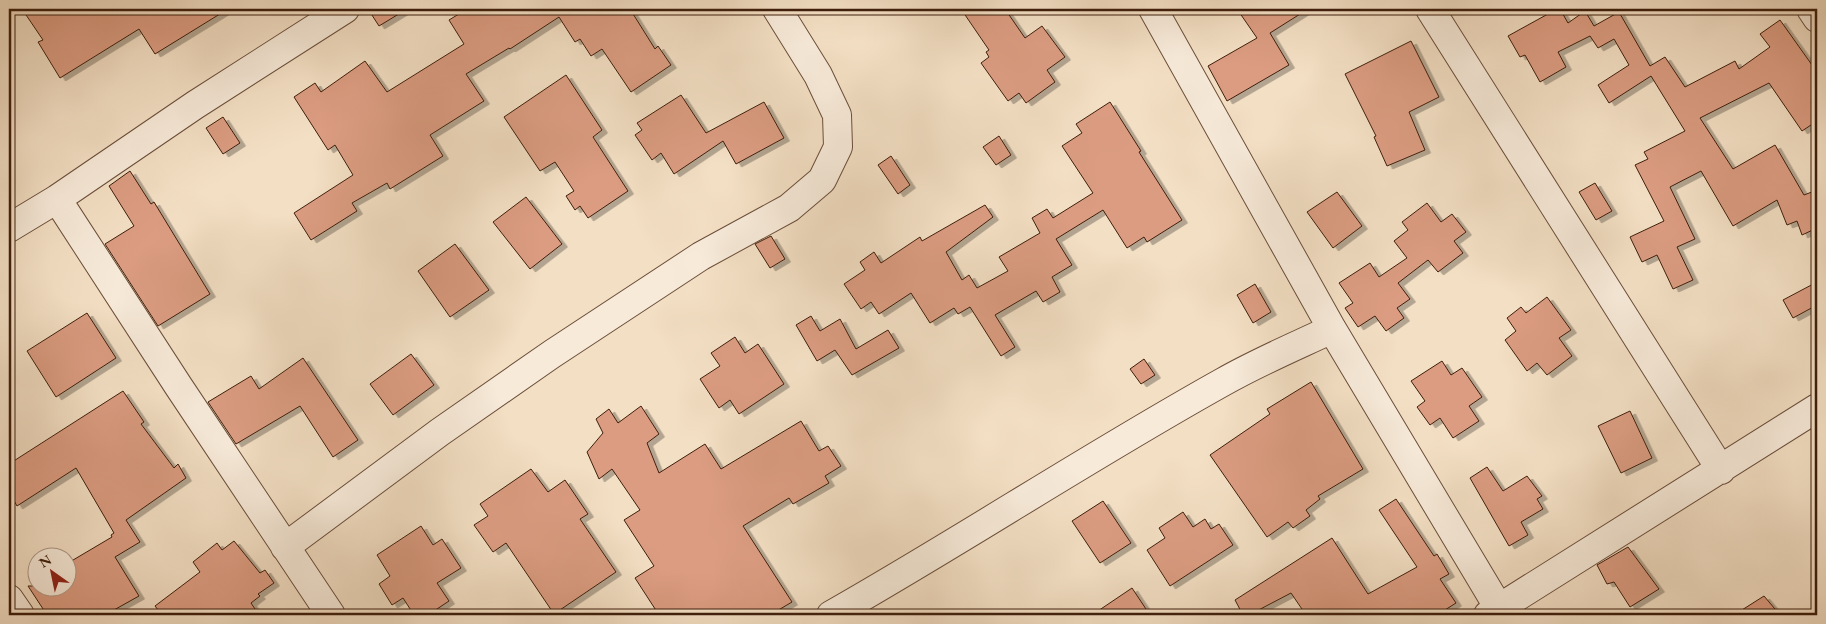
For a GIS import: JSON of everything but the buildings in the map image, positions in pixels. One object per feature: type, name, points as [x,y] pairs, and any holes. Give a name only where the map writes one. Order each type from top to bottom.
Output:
[{"type":"street","points":[[9,228],[57,199],[195,105],[345,9]]},
{"type":"street","points":[[286,546],[440,432],[552,354],[701,256],[790,208],[822,180],[838,147],[837,115],[818,75],[777,9]]},
{"type":"street","points":[[1153,9],[1332,328],[1497,613],[1817,408]]},
{"type":"street","points":[[1430,9],[1721,470]]},
{"type":"street","points":[[1811,9],[1817,18]]},
{"type":"street","points":[[57,199],[331,615]]},
{"type":"street","points":[[831,615],[874,592],[1100,453],[1225,381],[1332,328]]},
{"type":"street","points":[[9,599],[20,615]]}]
